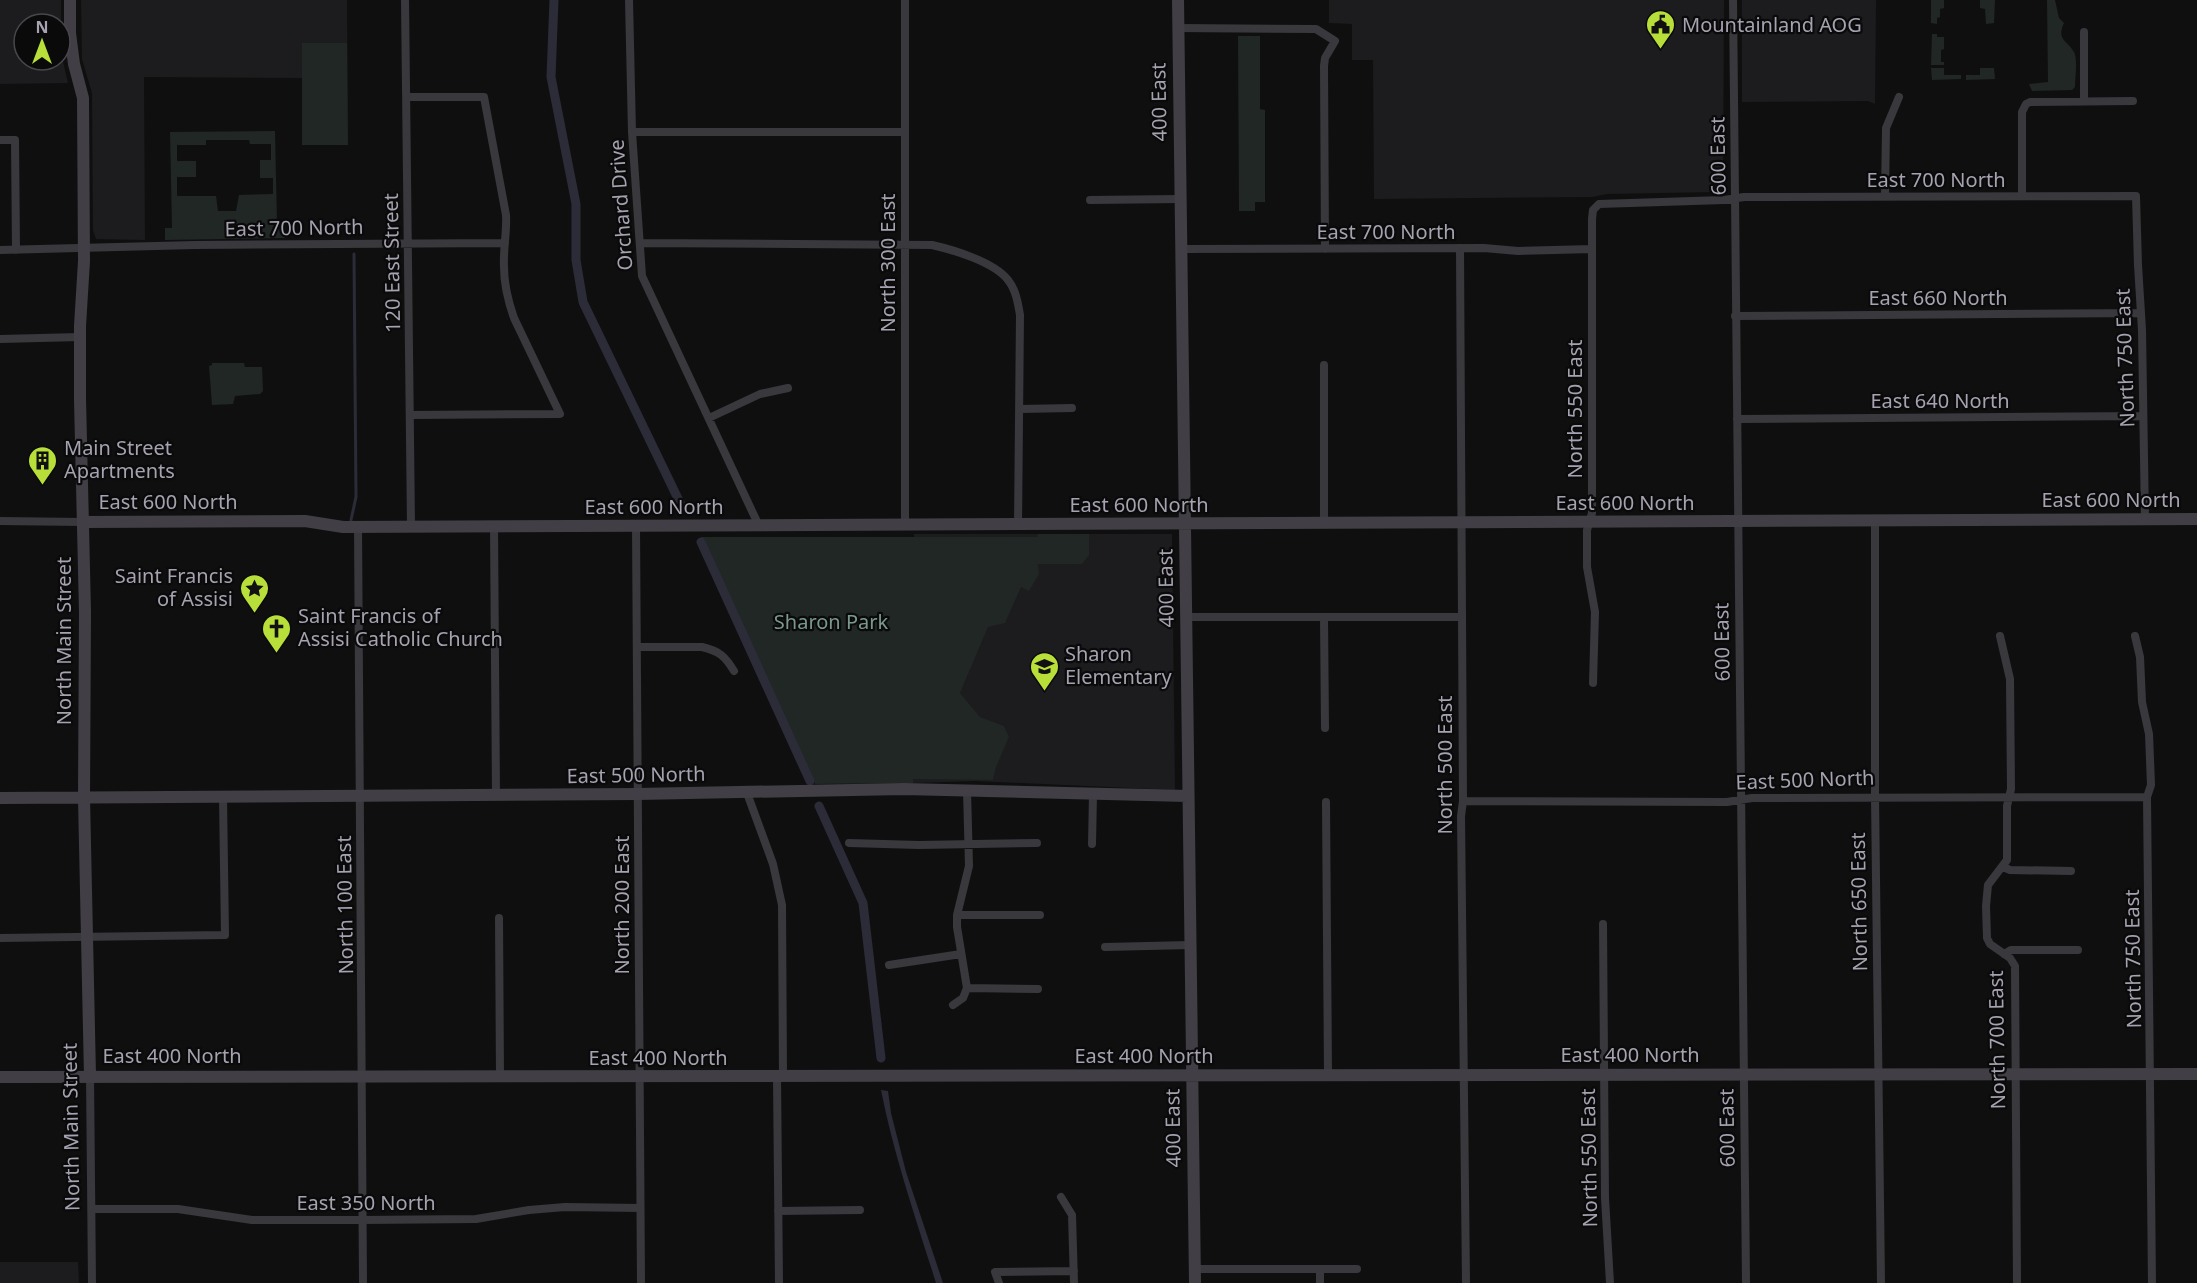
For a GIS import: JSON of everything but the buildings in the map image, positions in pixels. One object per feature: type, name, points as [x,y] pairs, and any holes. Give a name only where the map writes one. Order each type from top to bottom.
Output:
[{"type":"street","name":"North Main Street","points":[[70,0],[70,33],[83,98],[84,248],[80,337],[85,612],[84,798],[92,1283]]},
{"type":"street","name":"120 East Street","points":[[405,0],[411,526]]},
{"type":"street","name":"Orchard Drive","points":[[629,0],[632,132],[640,264],[646,287],[759,526]]},
{"type":"street","name":"North 300 East","points":[[905,0],[905,526]]},
{"type":"street","name":"400 East","points":[[1178,0],[1195,1283]]},
{"type":"street","name":"600 East","points":[[1733,0],[1746,1283]]},
{"type":"street","points":[[1178,28],[1316,29],[1335,41],[1325,58],[1324,66],[1325,249]]},
{"type":"street","points":[[2084,32],[2084,101]]},
{"type":"street","points":[[407,97],[484,97],[506,215],[504,267],[509,303],[560,414],[410,415]]},
{"type":"street","points":[[1885,196],[1886,128],[1899,97]]},
{"type":"street","points":[[2022,196],[2024,108],[2030,102],[2133,101]]},
{"type":"street","points":[[632,132],[904,132]]},
{"type":"street","points":[[0,140],[15,140],[16,250]]},
{"type":"street","name":"East 700 North","points":[[1596,206],[1604,202],[1735,198],[2136,196]]},
{"type":"street","name":"North 750 East","points":[[2136,196],[2145,520]]},
{"type":"street","points":[[1090,200],[1180,199]]},
{"type":"street","name":"North 550 East","points":[[1593,683],[1594,612],[1587,567],[1587,530],[1592,513],[1592,213],[1596,206]]},
{"type":"street","name":"East 700 North","points":[[0,250],[505,243]]},
{"type":"street","points":[[640,243],[932,245],[954,250],[994,269],[1008,279],[1017,295],[1020,315],[1018,525]]},
{"type":"street","name":"East 700 North","points":[[1181,249],[1461,248],[1518,251],[1592,249]]},
{"type":"street","name":"North 500 East","points":[[1461,248],[1463,801],[1461,815],[1467,1283]]},
{"type":"street","name":"East 660 North","points":[[1735,316],[2141,313]]},
{"type":"street","points":[[0,339],[80,337]]},
{"type":"street","points":[[1324,365],[1324,524]]},
{"type":"street","points":[[709,418],[760,394],[788,388]]},
{"type":"street","points":[[1020,409],[1072,408]]},
{"type":"street","name":"East 640 North","points":[[1737,419],[2143,416]]},
{"type":"street","name":"East 600 North","points":[[82,522],[305,521],[343,527],[1461,524],[2197,519]]},
{"type":"street","points":[[0,521],[82,522]]},
{"type":"street","name":"North 650 East","points":[[1875,521],[1877,1064],[1879,1074],[1881,1283]]},
{"type":"street","name":"North 100 East","points":[[358,526],[363,1283]]},
{"type":"street","points":[[494,526],[496,795]]},
{"type":"street","name":"North 200 East","points":[[636,526],[641,1283]]},
{"type":"street","points":[[1186,617],[1461,617]]},
{"type":"street","points":[[1324,617],[1325,728]]},
{"type":"street","name":"North 700 East","points":[[2000,636],[2010,679],[2011,789],[2007,806],[2007,860],[1988,885],[1986,906],[1988,938],[1993,947],[2010,958],[2015,966],[2017,1283]]},
{"type":"street","name":"North 750 East","points":[[2135,636],[2140,657],[2142,702],[2150,734],[2151,785],[2147,797],[2152,1283]]},
{"type":"street","points":[[638,648],[702,647],[711,649],[725,655],[734,670]]},
{"type":"street","name":"East 500 North","points":[[0,798],[360,797],[904,789],[1188,796]]},
{"type":"street","points":[[954,1005],[963,998],[967,988],[957,915],[969,874],[967,790]]},
{"type":"street","points":[[747,793],[773,864],[782,905],[779,1283]]},
{"type":"street","points":[[1092,844],[1093,794]]},
{"type":"street","points":[[0,938],[225,935],[223,797]]},
{"type":"street","name":"East 500 North","points":[[1463,801],[1727,802],[1752,798],[2147,797]]},
{"type":"street","points":[[1326,802],[1328,1074]]},
{"type":"street","points":[[849,843],[919,845],[1037,843]]},
{"type":"street","points":[[2003,867],[2010,870],[2071,871]]},
{"type":"street","points":[[957,915],[1040,915]]},
{"type":"street","points":[[499,918],[500,1077]]},
{"type":"street","name":"North 550 East","points":[[1603,924],[1606,1226],[1610,1283]]},
{"type":"street","points":[[1105,947],[1190,945]]},
{"type":"street","points":[[2004,954],[2011,950],[2078,950]]},
{"type":"street","points":[[889,965],[962,954]]},
{"type":"street","points":[[967,988],[1038,989]]},
{"type":"street","name":"East 400 North","points":[[0,1077],[2197,1074]]},
{"type":"street","points":[[1061,1197],[1072,1215],[1074,1283]]},
{"type":"street","name":"East 350 North","points":[[92,1209],[178,1209],[252,1220],[362,1220],[476,1219],[529,1210],[565,1207],[640,1208]]},
{"type":"street","points":[[778,1211],[860,1210]]},
{"type":"street","points":[[1195,1269],[1357,1269]]},
{"type":"street","points":[[1320,1269],[1320,1283]]},
{"type":"street","points":[[999,1283],[995,1272],[1074,1272]]},
{"type":"shaded area","points":[[0,0],[61,0],[61,12],[12,12],[12,72],[65,72],[68,83],[0,84]]},
{"type":"shaded area","points":[[81,0],[347,0],[348,145],[302,145],[302,78],[144,77],[145,240],[96,239],[93,230],[92,93],[82,59]]},
{"type":"shaded area","points":[[1329,0],[1724,0],[1723,187],[1716,192],[1607,194],[1592,197],[1374,199],[1373,60],[1352,60],[1352,24],[1329,23]]},
{"type":"shaded area","points":[[1742,0],[1876,0],[1875,104],[1868,101],[1742,102]]},
{"type":"shaded area","name":"Sharon Elementary","points":[[914,534],[1172,534],[1175,790],[975,781],[913,783]]},
{"type":"shaded area","points":[[0,1262],[78,1262],[79,1283],[0,1283]]},
{"type":"green space","points":[[1931,0],[1944,0],[1944,8],[1940,9],[1937,24],[1931,23]]},
{"type":"green space","points":[[1980,0],[1995,0],[1994,23],[1986,24],[1985,9],[1980,8]]},
{"type":"green space","points":[[2047,0],[2055,0],[2059,18],[2064,23],[2061,33],[2063,39],[2075,55],[2075,87],[2072,90],[2032,91],[2029,84],[2048,82]]},
{"type":"green space","points":[[1932,34],[1944,37],[1941,62],[1944,62],[1944,65],[1931,65]]},
{"type":"green space","points":[[1238,36],[1260,36],[1260,109],[1265,110],[1265,202],[1255,202],[1255,211],[1239,211]]},
{"type":"green space","points":[[302,43],[347,43],[348,145],[302,145]]},
{"type":"green space","points":[[1931,68],[1944,68],[1944,75],[1961,75],[1961,79],[1932,80]]},
{"type":"green space","points":[[1980,68],[1994,68],[1995,79],[1966,80],[1966,75],[1980,75]]},
{"type":"green space","points":[[275,131],[277,224],[285,225],[285,238],[165,240],[165,228],[172,228],[170,132]],"holes":[[[206,140],[249,140],[250,144],[271,144],[271,160],[260,160],[260,178],[273,178],[273,194],[239,195],[236,211],[218,211],[216,196],[177,196],[177,177],[196,177],[196,161],[177,161],[177,145],[206,145]]]},
{"type":"green space","points":[[212,363],[244,363],[245,367],[262,367],[263,391],[260,394],[235,396],[233,404],[212,405],[209,366]]},
{"type":"green space","name":"Sharon Park","points":[[1038,534],[1089,534],[1089,555],[1082,564],[1038,564],[1039,574],[1029,591],[1021,587],[1005,623],[988,627],[960,693],[980,717],[1004,726],[1009,737],[993,780],[913,779],[913,783],[815,784],[701,537],[1037,537]]},
{"type":"water","points":[[881,1090],[888,1091],[891,1113],[906,1172],[943,1283],[936,1283],[899,1163]]},
{"type":"waterway","points":[[554,0],[551,77],[576,204],[576,260],[583,302],[683,509]]},
{"type":"waterway","points":[[351,520],[356,497],[354,254]]},
{"type":"waterway","points":[[701,542],[810,781]]},
{"type":"waterway","points":[[819,806],[863,903],[881,1058]]},
{"type":"place","name":"Mountainland AOG","points":[[1661,50]]},
{"type":"place","name":"Main Street Apartments","points":[[43,486]]},
{"type":"place","name":"Saint Francis of Assisi","points":[[254,614]]},
{"type":"place","name":"Saint Francis of Assisi Catholic Church","points":[[277,654]]},
{"type":"place","name":"Sharon Elementary","points":[[1044,692]]}]
